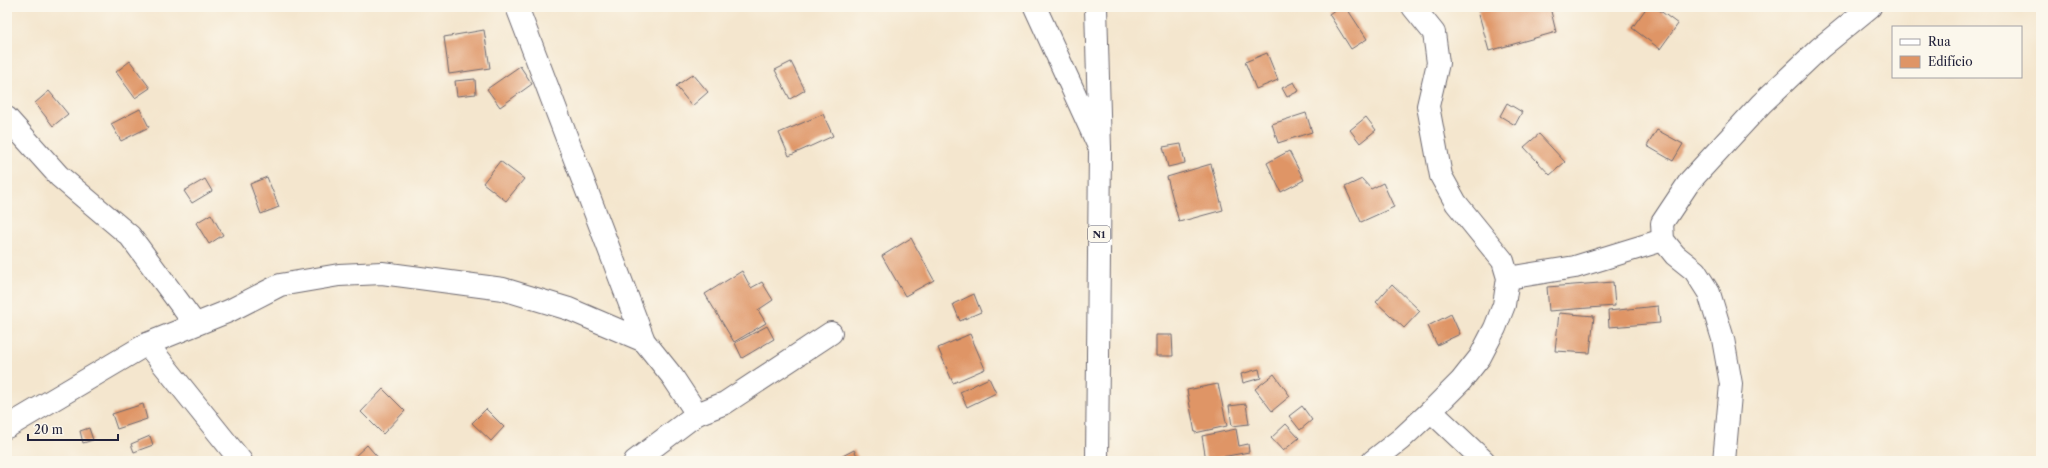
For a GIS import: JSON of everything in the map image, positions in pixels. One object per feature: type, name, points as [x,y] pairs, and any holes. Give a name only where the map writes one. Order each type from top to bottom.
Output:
[{"type":"main road","points":[[516,7],[644,342],[672,376],[697,414]]},
{"type":"main road","points":[[1035,7],[1100,149]]},
{"type":"main road","name":"N1","points":[[1096,7],[1100,149],[1097,461]]},
{"type":"main road","points":[[1373,461],[1401,439],[1461,381],[1480,357],[1495,328],[1504,305],[1508,278],[1503,261],[1456,203],[1441,176],[1428,106],[1438,63],[1434,33],[1413,7]]},
{"type":"main road","points":[[1724,461],[1731,384],[1723,339],[1709,293],[1695,271],[1663,240],[1662,223],[1690,181],[1798,68],[1870,7]]},
{"type":"main road","points":[[7,118],[60,176],[130,236],[195,324]]},
{"type":"main road","points":[[1508,278],[1575,267],[1663,240]]},
{"type":"main road","points":[[7,427],[147,344],[229,311],[280,285],[339,275],[382,274],[503,289],[569,309],[644,342]]},
{"type":"main road","points":[[635,461],[697,414],[725,403],[831,333]]},
{"type":"main road","points":[[147,344],[241,461]]},
{"type":"main road","points":[[1431,410],[1484,461]]},
{"type":"building","points":[[1339,7],[1346,7],[1367,39],[1351,49],[1329,14]]},
{"type":"building","points":[[1491,7],[1550,7],[1556,32],[1489,51],[1478,11]]},
{"type":"building","points":[[1647,7],[1655,7],[1678,24],[1660,49],[1632,28]]},
{"type":"building","points":[[484,30],[490,68],[449,74],[444,37]]},
{"type":"building","points":[[1267,53],[1278,80],[1256,89],[1245,62]]},
{"type":"building","points":[[130,61],[150,88],[135,98],[116,72]]},
{"type":"building","points":[[791,62],[805,90],[790,99],[775,70]]},
{"type":"building","points":[[520,66],[532,84],[500,107],[487,89]]},
{"type":"building","points":[[693,74],[708,92],[692,106],[676,86]]},
{"type":"building","points":[[475,79],[476,94],[457,96],[455,81]]},
{"type":"building","points":[[1294,82],[1299,91],[1287,97],[1282,88]]},
{"type":"building","points":[[49,91],[68,114],[53,126],[35,103]]},
{"type":"building","points":[[1507,103],[1522,112],[1515,125],[1500,116]]},
{"type":"building","points":[[140,109],[149,127],[121,141],[111,124]]},
{"type":"building","points":[[1306,113],[1312,132],[1278,143],[1272,124]]},
{"type":"building","points":[[823,114],[833,136],[789,156],[779,133]]},
{"type":"building","points":[[1366,117],[1376,130],[1360,143],[1350,130]]},
{"type":"building","points":[[1657,130],[1683,144],[1673,161],[1647,146]]},
{"type":"building","points":[[1539,134],[1565,162],[1550,175],[1524,147]]},
{"type":"building","points":[[1181,144],[1185,163],[1168,167],[1163,147]]},
{"type":"building","points":[[1289,151],[1304,180],[1281,192],[1267,163]]},
{"type":"building","points":[[500,161],[524,179],[506,201],[483,183]]},
{"type":"building","points":[[1211,164],[1223,210],[1179,222],[1167,177]]},
{"type":"building","points":[[267,177],[279,207],[261,214],[250,184]]},
{"type":"building","points":[[205,179],[212,191],[192,203],[184,191]]},
{"type":"building","points":[[1362,179],[1371,189],[1383,183],[1394,207],[1361,222],[1345,187]]},
{"type":"building","points":[[211,214],[223,235],[209,244],[196,223]]},
{"type":"building","points":[[911,238],[934,280],[905,296],[882,256]]},
{"type":"building","points":[[742,271],[751,288],[762,282],[773,300],[758,310],[766,323],[734,342],[705,294]]},
{"type":"building","points":[[1613,282],[1615,306],[1549,311],[1547,287]]},
{"type":"building","points":[[1392,284],[1420,311],[1404,328],[1376,302]]},
{"type":"building","points":[[974,294],[981,312],[960,321],[953,304]]},
{"type":"building","points":[[1658,306],[1660,323],[1609,327],[1608,311]]},
{"type":"building","points":[[1559,313],[1594,316],[1590,353],[1555,351]]},
{"type":"building","points":[[1451,314],[1460,334],[1437,345],[1428,326]]},
{"type":"building","points":[[767,326],[774,339],[742,358],[735,343]]},
{"type":"building","points":[[970,334],[985,369],[953,383],[938,348]]},
{"type":"building","points":[[1156,335],[1172,335],[1173,356],[1156,356]]},
{"type":"building","points":[[1259,369],[1261,378],[1243,383],[1241,374]]},
{"type":"building","points":[[1274,374],[1290,396],[1272,411],[1255,389]]},
{"type":"building","points":[[989,378],[996,393],[967,407],[960,392]]},
{"type":"building","points":[[1218,384],[1227,426],[1195,433],[1187,390]]},
{"type":"building","points":[[383,389],[405,411],[383,434],[361,412]]},
{"type":"building","points":[[143,404],[147,419],[117,429],[112,414]]},
{"type":"building","points":[[1246,404],[1249,424],[1232,426],[1229,406]]},
{"type":"building","points":[[1302,406],[1312,420],[1300,430],[1289,416]]},
{"type":"building","points":[[486,409],[504,427],[491,441],[472,423]]},
{"type":"building","points":[[1286,424],[1299,438],[1283,451],[1271,438]]},
{"type":"building","points":[[89,428],[93,440],[83,443],[80,431]]},
{"type":"building","points":[[1236,429],[1239,446],[1248,444],[1249,452],[1206,460],[1202,436]]},
{"type":"building","points":[[150,436],[153,445],[134,452],[131,444]]},
{"type":"building","points":[[367,445],[381,461],[356,461],[353,458]]},
{"type":"building","points":[[854,450],[860,461],[833,461]]}]
